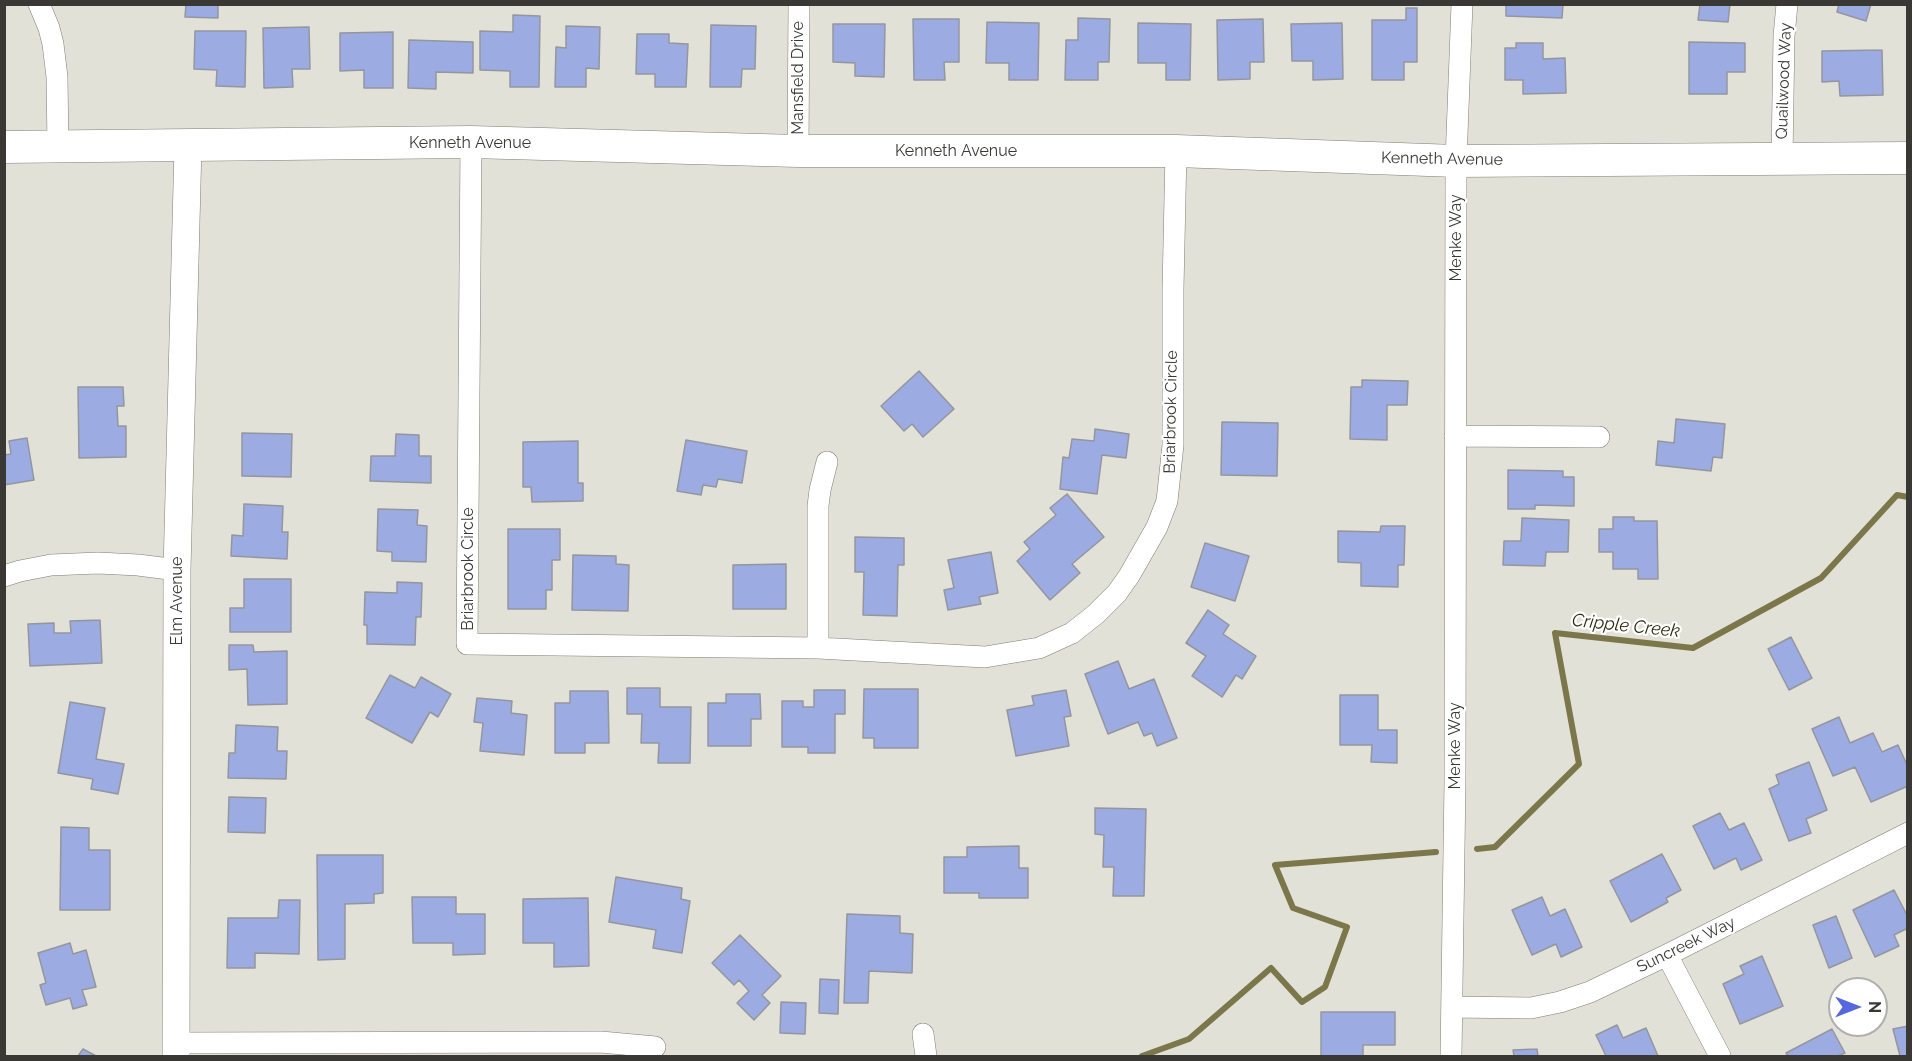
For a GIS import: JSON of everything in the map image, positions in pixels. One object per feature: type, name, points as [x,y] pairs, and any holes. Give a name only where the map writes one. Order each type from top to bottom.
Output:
[{"type":"main road","name":"Kenneth Avenue","points":[[4,147],[471,142],[798,151],[1176,152],[1456,161],[1908,158]]},
{"type":"street","points":[[39,4],[53,44],[57,77],[58,148]]},
{"type":"street","name":"Mansfield Drive","points":[[798,151],[799,4]]},
{"type":"street","name":"Menke Way","points":[[1451,1056],[1455,781],[1456,161],[1461,4]]},
{"type":"street","name":"Quailwood Way","points":[[1782,158],[1786,4]]},
{"type":"street","name":"Briarbrook Circle","points":[[471,142],[467,644],[819,648],[985,657],[1039,648],[1072,633],[1096,615],[1117,593],[1129,576],[1157,527],[1167,501],[1173,445],[1176,152]]},
{"type":"street","name":"Elm Avenue","points":[[176,1050],[177,570],[188,146]]},
{"type":"street","points":[[1455,436],[1599,437]]},
{"type":"street","points":[[819,648],[818,506],[828,462]]},
{"type":"street","points":[[4,576],[51,565],[98,563],[177,570]]},
{"type":"street","name":"Suncreek Way","points":[[1452,1007],[1531,1008],[1590,992],[1908,833]]},
{"type":"street","points":[[1667,955],[1720,1056]]},
{"type":"street","points":[[923,1034],[926,1056]]},
{"type":"street","points":[[176,1050],[601,1042],[655,1047]]},
{"type":"building","points":[[186,4],[218,4],[218,18],[185,17]]},
{"type":"building","points":[[1506,4],[1563,4],[1562,18],[1506,16]]},
{"type":"building","points":[[1700,4],[1730,4],[1728,22],[1698,20]]},
{"type":"building","points":[[1839,4],[1871,4],[1866,21],[1837,12]]},
{"type":"building","points":[[1406,8],[1417,8],[1417,62],[1404,62],[1404,80],[1372,80],[1372,20],[1406,20]]},
{"type":"building","points":[[513,15],[540,16],[539,87],[510,87],[510,71],[480,70],[480,31],[513,32]]},
{"type":"building","points":[[1078,18],[1110,19],[1109,62],[1098,62],[1098,80],[1065,80],[1066,40],[1078,40]]},
{"type":"building","points":[[913,19],[959,19],[959,62],[944,62],[945,80],[914,80]]},
{"type":"building","points":[[1263,19],[1264,62],[1250,62],[1250,79],[1218,80],[1217,20]]},
{"type":"building","points":[[987,22],[1039,23],[1038,80],[1009,80],[1009,63],[986,63]]},
{"type":"building","points":[[1138,23],[1191,24],[1190,80],[1166,80],[1166,63],[1138,63]]},
{"type":"building","points":[[1342,23],[1343,79],[1313,80],[1313,61],[1292,61],[1291,24]]},
{"type":"building","points":[[833,24],[885,24],[884,77],[855,76],[855,63],[833,62]]},
{"type":"building","points":[[711,25],[756,26],[755,69],[742,69],[741,87],[710,87]]},
{"type":"building","points":[[566,26],[600,27],[599,69],[586,68],[586,87],[555,87],[556,47],[566,48]]},
{"type":"building","points":[[309,27],[310,69],[292,69],[293,87],[264,88],[263,28]]},
{"type":"building","points":[[195,31],[246,31],[245,87],[216,86],[217,70],[194,69]]},
{"type":"building","points":[[393,32],[393,88],[364,88],[364,70],[340,71],[340,33]]},
{"type":"building","points":[[637,34],[669,34],[669,43],[688,44],[686,87],[655,87],[655,74],[636,74]]},
{"type":"building","points":[[409,40],[473,42],[473,73],[436,72],[436,89],[408,88]]},
{"type":"building","points":[[1689,42],[1745,43],[1745,72],[1727,72],[1727,94],[1689,94]]},
{"type":"building","points":[[1516,43],[1543,43],[1543,59],[1565,58],[1566,93],[1523,94],[1523,80],[1505,80],[1505,48],[1516,48]]},
{"type":"building","points":[[1882,50],[1883,95],[1840,96],[1839,81],[1822,82],[1822,51]]},
{"type":"building","points":[[919,371],[954,409],[923,437],[912,424],[904,431],[881,406]]},
{"type":"building","points":[[1362,380],[1408,381],[1407,405],[1387,405],[1387,440],[1350,439],[1351,387],[1362,387]]},
{"type":"building","points":[[78,387],[123,387],[124,406],[117,406],[118,426],[126,426],[126,457],[79,458]]},
{"type":"building","points":[[1676,419],[1725,424],[1722,458],[1713,457],[1711,471],[1656,465],[1658,441],[1674,443]]},
{"type":"building","points":[[1222,422],[1278,423],[1277,476],[1221,475]]},
{"type":"building","points":[[1095,429],[1129,434],[1126,458],[1102,455],[1097,494],[1060,489],[1063,457],[1069,458],[1072,439],[1094,441]]},
{"type":"building","points":[[242,433],[292,434],[291,477],[242,476]]},
{"type":"building","points":[[396,434],[419,435],[419,456],[431,456],[431,483],[370,481],[371,456],[395,456]]},
{"type":"building","points":[[27,438],[34,480],[4,485],[4,455],[11,454],[9,441]]},
{"type":"building","points":[[686,440],[747,451],[742,483],[718,479],[716,487],[703,485],[701,495],[677,491]]},
{"type":"building","points":[[578,441],[578,483],[583,483],[583,501],[532,502],[531,487],[523,487],[523,442]]},
{"type":"building","points":[[1508,470],[1563,471],[1563,477],[1574,477],[1574,506],[1535,505],[1535,509],[1508,509]]},
{"type":"building","points":[[1067,494],[1104,537],[1072,564],[1080,573],[1050,600],[1017,561],[1030,549],[1024,542],[1056,515],[1050,508]]},
{"type":"building","points":[[244,504],[283,506],[282,532],[288,532],[287,559],[231,556],[232,535],[243,536]]},
{"type":"building","points":[[378,509],[418,510],[417,525],[427,526],[426,562],[392,561],[392,552],[377,551]]},
{"type":"building","points":[[1613,517],[1634,517],[1634,521],[1657,521],[1658,579],[1638,579],[1638,569],[1613,569],[1613,552],[1599,552],[1599,529],[1613,529]]},
{"type":"building","points":[[1522,518],[1569,520],[1568,552],[1546,552],[1545,566],[1503,565],[1504,541],[1521,541]]},
{"type":"building","points":[[1381,526],[1405,526],[1404,565],[1398,565],[1398,587],[1361,586],[1361,563],[1338,562],[1338,531],[1380,532]]},
{"type":"building","points":[[508,529],[560,529],[560,560],[552,560],[552,590],[546,590],[546,609],[508,609]]},
{"type":"building","points":[[855,537],[904,538],[904,565],[898,565],[897,616],[863,615],[864,572],[855,572]]},
{"type":"building","points":[[1205,543],[1249,556],[1235,601],[1191,587]]},
{"type":"building","points":[[991,552],[998,593],[979,597],[981,604],[948,610],[944,590],[954,588],[948,560]]},
{"type":"building","points":[[573,555],[616,556],[616,564],[629,565],[628,611],[572,610]]},
{"type":"building","points":[[786,564],[786,609],[733,609],[733,565]]},
{"type":"building","points":[[244,579],[291,579],[291,632],[230,632],[230,608],[244,608]]},
{"type":"building","points":[[397,582],[422,583],[421,617],[416,617],[415,645],[367,644],[367,625],[364,625],[365,592],[397,593]]},
{"type":"building","points":[[1208,610],[1229,625],[1223,634],[1256,656],[1242,679],[1236,675],[1222,697],[1192,676],[1206,656],[1186,643]]},
{"type":"building","points":[[100,620],[102,663],[30,666],[28,624],[54,623],[54,633],[71,633],[70,621]]},
{"type":"building","points":[[1791,637],[1812,678],[1789,690],[1768,649]]},
{"type":"building","points":[[229,645],[253,645],[254,652],[287,651],[287,704],[248,705],[247,669],[229,670]]},
{"type":"building","points":[[1118,661],[1129,689],[1154,679],[1177,738],[1157,746],[1152,733],[1144,736],[1138,722],[1108,734],[1085,674]]},
{"type":"building","points":[[390,675],[415,688],[421,677],[451,694],[438,717],[430,712],[412,743],[366,718]]},
{"type":"building","points":[[627,688],[660,688],[660,707],[691,707],[690,763],[658,763],[659,743],[641,743],[642,714],[627,714]]},
{"type":"building","points":[[864,689],[918,689],[918,748],[874,748],[874,738],[863,738]]},
{"type":"building","points":[[814,690],[845,690],[845,714],[835,714],[835,753],[808,753],[808,747],[782,747],[782,701],[803,701],[803,707],[814,707]]},
{"type":"building","points":[[1066,690],[1071,716],[1064,717],[1069,746],[1016,756],[1007,710],[1034,705],[1032,696]]},
{"type":"building","points":[[570,691],[608,691],[609,743],[585,743],[585,753],[555,753],[555,703],[570,703]]},
{"type":"building","points":[[726,694],[760,694],[761,719],[751,719],[751,746],[708,746],[708,703],[726,703]]},
{"type":"building","points":[[1340,695],[1378,695],[1378,730],[1397,730],[1397,763],[1371,762],[1372,745],[1340,745]]},
{"type":"building","points":[[477,698],[512,701],[511,713],[527,715],[524,755],[480,751],[483,723],[474,722]]},
{"type":"building","points":[[70,702],[105,708],[96,759],[124,764],[118,794],[91,789],[93,779],[58,773]]},
{"type":"building","points":[[1839,717],[1850,743],[1873,733],[1882,752],[1898,745],[1908,767],[1908,786],[1871,802],[1855,767],[1833,776],[1812,729]]},
{"type":"building","points":[[236,725],[278,727],[277,751],[287,751],[286,779],[228,778],[229,753],[235,753]]},
{"type":"building","points":[[1809,762],[1827,810],[1806,819],[1811,833],[1789,841],[1769,789],[1779,784],[1776,775]]},
{"type":"building","points":[[229,797],[266,798],[265,833],[228,832]]},
{"type":"building","points":[[1095,808],[1146,809],[1144,896],[1113,896],[1114,867],[1103,867],[1104,835],[1095,834]]},
{"type":"building","points":[[1720,813],[1729,830],[1744,823],[1762,860],[1741,870],[1736,858],[1714,869],[1693,826]]},
{"type":"building","points":[[61,827],[89,828],[89,850],[110,850],[110,910],[60,910]]},
{"type":"building","points":[[1019,846],[1019,868],[1028,868],[1028,898],[979,898],[979,893],[944,893],[944,857],[967,857],[967,847]]},
{"type":"building","points":[[1662,854],[1681,890],[1666,898],[1668,902],[1631,922],[1610,881]]},
{"type":"building","points":[[317,855],[383,855],[383,893],[374,894],[374,903],[345,904],[345,959],[318,960]]},
{"type":"building","points":[[616,877],[682,888],[681,899],[690,901],[682,953],[653,948],[656,930],[609,922]]},
{"type":"building","points":[[1894,890],[1908,917],[1908,928],[1894,935],[1899,946],[1875,957],[1853,910]]},
{"type":"building","points":[[412,897],[456,897],[456,914],[485,914],[485,954],[453,955],[453,943],[413,943]]},
{"type":"building","points":[[1542,897],[1550,916],[1565,909],[1582,947],[1561,957],[1556,944],[1532,955],[1512,910]]},
{"type":"building","points":[[588,898],[589,966],[554,967],[554,943],[523,943],[523,899]]},
{"type":"building","points":[[279,900],[300,900],[299,954],[255,953],[255,968],[227,968],[228,918],[278,918]]},
{"type":"building","points":[[847,914],[900,916],[900,933],[913,934],[912,973],[869,971],[868,1003],[844,1003]]},
{"type":"building","points":[[1836,916],[1852,958],[1829,968],[1813,925]]},
{"type":"building","points":[[740,935],[781,976],[762,995],[770,1003],[754,1020],[737,1003],[749,991],[739,980],[734,985],[712,963]]},
{"type":"building","points":[[70,943],[73,954],[86,950],[96,987],[82,990],[87,1005],[73,1009],[70,998],[46,1005],[40,985],[46,983],[38,953]]},
{"type":"building","points":[[1762,956],[1783,1006],[1740,1024],[1723,984],[1744,974],[1740,966]]},
{"type":"building","points":[[820,979],[839,980],[838,1014],[819,1013]]},
{"type":"building","points":[[781,1002],[806,1003],[805,1034],[780,1033]]},
{"type":"building","points":[[1321,1012],[1395,1012],[1395,1045],[1363,1045],[1363,1056],[1321,1056]]},
{"type":"building","points":[[1617,1025],[1623,1038],[1646,1028],[1658,1056],[1606,1056],[1596,1035]]},
{"type":"building","points":[[1908,1026],[1908,1056],[1900,1056],[1893,1029]]},
{"type":"building","points":[[1828,1031],[1828,1037],[1836,1037],[1845,1053],[1838,1056],[1788,1056],[1786,1053]]},
{"type":"building","points":[[83,1049],[96,1056],[78,1056]]},
{"type":"building","points":[[1537,1049],[1538,1056],[1514,1056],[1513,1050]]},
{"type":"waterway","name":"Cripple Creek","points":[[1477,849],[1495,847],[1579,764],[1555,633],[1693,648],[1821,578],[1897,495],[1908,497]]},
{"type":"waterway","name":"Cripple Creek","points":[[1142,1056],[1189,1039],[1271,968],[1302,1002],[1325,987],[1347,927],[1293,908],[1275,865],[1436,852]]}]
